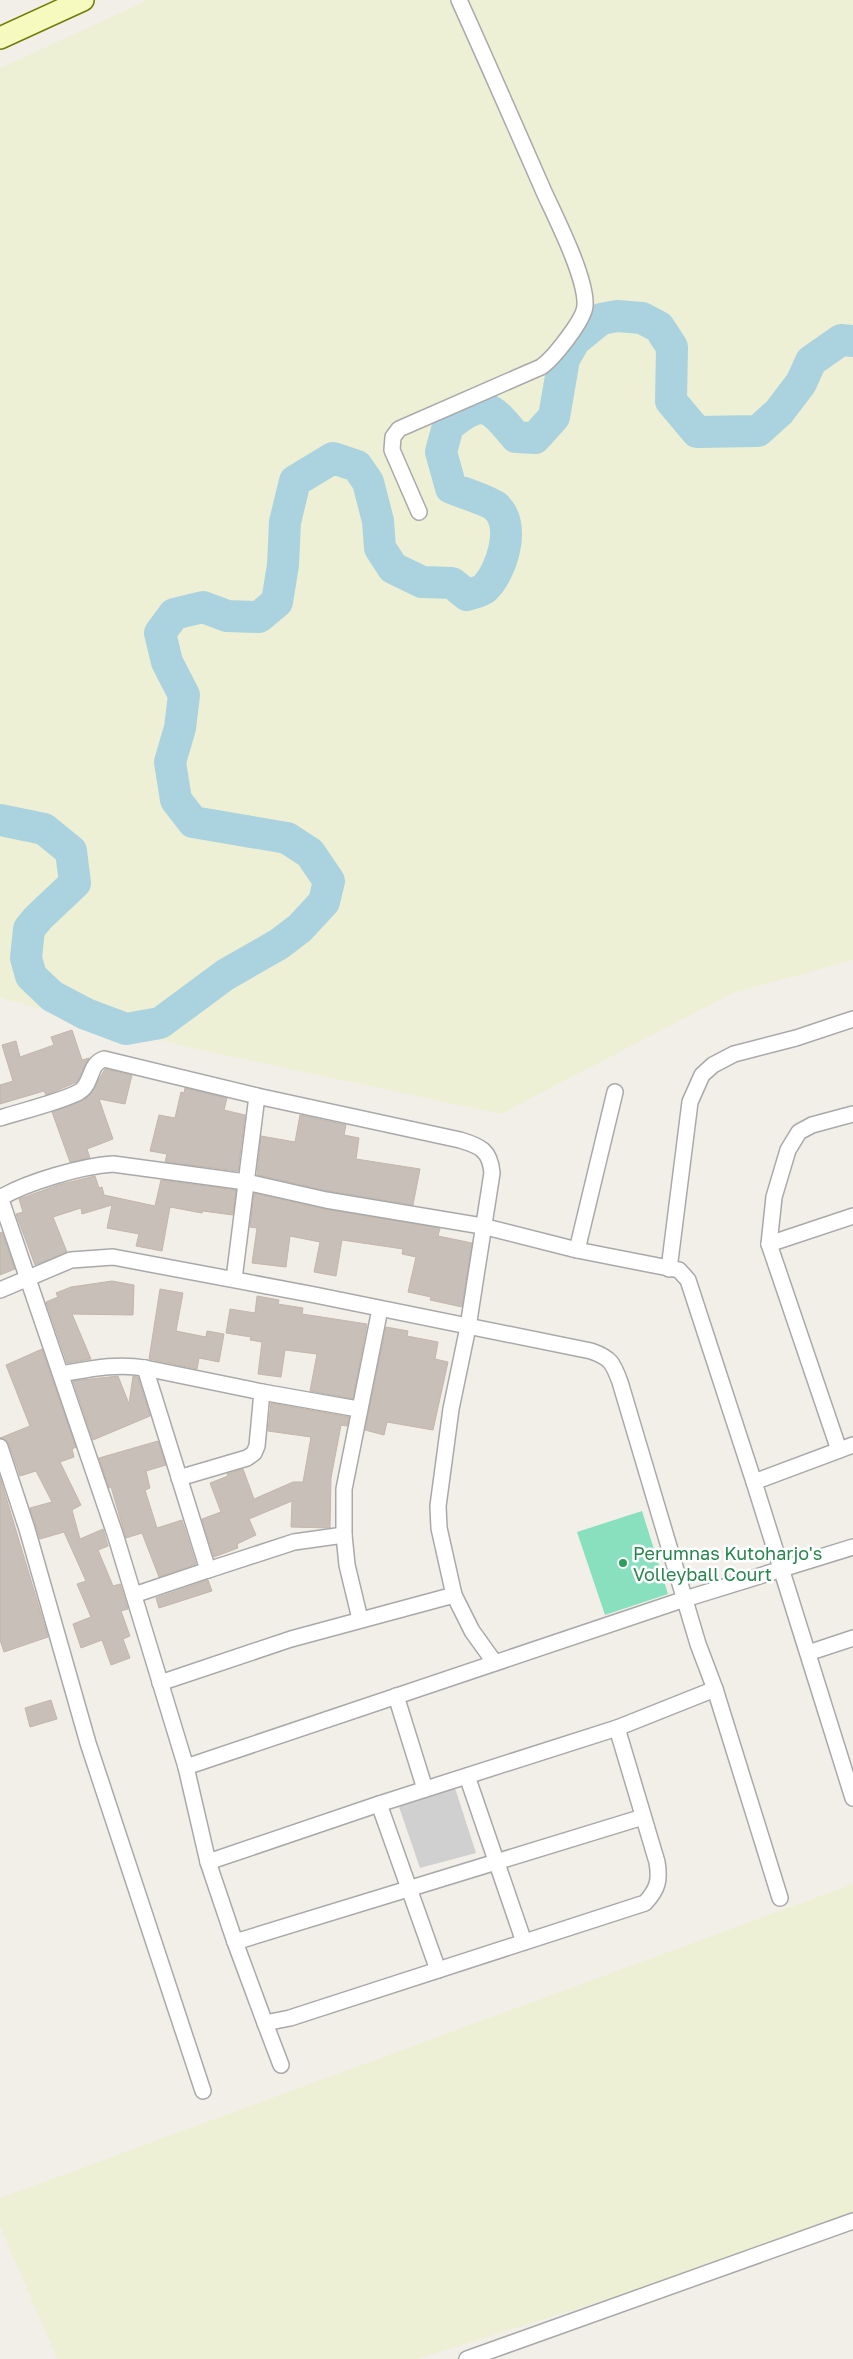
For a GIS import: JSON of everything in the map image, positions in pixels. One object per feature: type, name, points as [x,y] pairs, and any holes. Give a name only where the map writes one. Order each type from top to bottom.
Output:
[{"type":"street","points":[[0,38],[84,0]]},
{"type":"street","points":[[419,512],[392,450],[392,436],[399,429],[541,367],[553,356],[581,317],[585,308],[584,297],[571,252],[459,0]]},
{"type":"street","points":[[669,1269],[690,1102],[702,1075],[713,1065],[734,1054],[796,1038],[853,1018]]},
{"type":"street","points":[[0,1118],[79,1092],[89,1081],[95,1065],[104,1059],[257,1096],[476,1144],[491,1160],[492,1173],[482,1226],[468,1327],[451,1410],[438,1506],[439,1528],[454,1595],[472,1631],[495,1663]]},
{"type":"street","points":[[577,1250],[614,1092]]},
{"type":"street","points":[[234,1279],[257,1096]]},
{"type":"street","points":[[754,1482],[846,1448],[769,1244],[774,1197],[788,1150],[799,1132],[812,1124],[853,1114]]},
{"type":"street","points":[[281,2066],[235,1942],[208,1862],[186,1767],[134,1596],[0,1197],[15,1190],[98,1165],[113,1164],[246,1182],[326,1200],[482,1226],[577,1250],[679,1270],[688,1280],[754,1482],[853,1798]]},
{"type":"street","points":[[769,1244],[853,1216]]},
{"type":"street","points":[[0,1290],[71,1260],[113,1257],[380,1308],[606,1356],[613,1364],[780,1898]]},
{"type":"street","points":[[360,1619],[347,1565],[344,1535],[344,1489],[358,1409],[380,1308]]},
{"type":"street","points":[[61,1374],[108,1366],[127,1365],[358,1409]]},
{"type":"street","points":[[145,1368],[208,1570]]},
{"type":"street","points":[[179,1478],[247,1458],[254,1453],[257,1446],[262,1392]]},
{"type":"street","points":[[0,1447],[26,1529],[88,1743],[203,2091]]},
{"type":"street","points":[[134,1596],[294,1542],[344,1535]]},
{"type":"street","points":[[186,1767],[685,1599],[853,1547]]},
{"type":"street","points":[[160,1683],[291,1639],[454,1595]]},
{"type":"street","points":[[808,1653],[853,1638]]},
{"type":"street","points":[[208,1862],[379,1804],[617,1728],[715,1689]]},
{"type":"street","points":[[396,1696],[425,1789]]},
{"type":"street","points":[[265,2023],[290,2018],[645,1903],[656,1892],[659,1878],[657,1862],[617,1728]]},
{"type":"street","points":[[467,1776],[524,1942]]},
{"type":"street","points":[[379,1804],[438,1970]]},
{"type":"street","points":[[235,1942],[643,1817]]},
{"type":"street","points":[[467,2359],[853,2221]]},
{"type":"shaded area","points":[[455,1788],[476,1853],[420,1868],[398,1804]]},
{"type":"green space","points":[[148,0],[853,0],[853,960],[733,993],[501,1114],[192,1048],[0,998],[0,68]]},
{"type":"green space","name":"Perumnas Kutoharjo's Volleyball Court","points":[[642,1511],[668,1594],[605,1615],[577,1532]]},
{"type":"green space","points":[[853,1884],[853,2222],[417,2359],[57,2359],[0,2226],[0,2198]]},
{"type":"building","points":[[72,1030],[82,1060],[89,1058],[77,1082],[46,1095],[44,1091],[0,1104],[0,1085],[13,1081],[2,1045],[16,1041],[20,1057],[54,1045],[51,1037]]},
{"type":"building","points":[[105,1069],[132,1075],[125,1104],[99,1099],[113,1139],[87,1149],[90,1158],[70,1162],[52,1112],[75,1104],[89,1096]]},
{"type":"building","points":[[185,1088],[227,1098],[224,1110],[245,1115],[238,1171],[165,1162],[167,1154],[150,1151],[159,1115],[175,1118],[181,1092],[184,1093]]},
{"type":"building","points":[[300,1115],[346,1125],[344,1135],[359,1138],[356,1159],[420,1169],[413,1205],[328,1191],[257,1175],[261,1136],[295,1142]]},
{"type":"building","points":[[95,1176],[99,1188],[102,1187],[104,1195],[155,1206],[161,1180],[236,1190],[233,1215],[203,1211],[202,1213],[170,1207],[162,1251],[136,1246],[139,1234],[107,1228],[112,1205],[82,1214],[81,1208],[53,1217],[67,1252],[35,1265],[16,1214],[23,1212],[19,1199],[58,1185]]},
{"type":"building","points":[[254,1193],[324,1209],[440,1228],[438,1236],[472,1243],[462,1307],[430,1300],[431,1297],[408,1292],[416,1257],[402,1254],[403,1249],[342,1240],[336,1276],[314,1272],[320,1242],[290,1236],[286,1267],[252,1263],[257,1228],[250,1227]]},
{"type":"building","points":[[2,1232],[15,1269],[0,1275],[0,1233]]},
{"type":"building","points":[[112,1281],[134,1285],[133,1315],[72,1314],[91,1359],[67,1363],[46,1302],[58,1297],[56,1293],[71,1287]]},
{"type":"building","points":[[160,1289],[183,1293],[176,1331],[206,1337],[207,1331],[224,1334],[219,1362],[199,1358],[197,1369],[149,1359]]},
{"type":"building","points":[[257,1296],[279,1300],[278,1304],[303,1308],[302,1314],[367,1324],[353,1399],[310,1391],[317,1354],[285,1350],[281,1377],[258,1374],[262,1342],[250,1340],[251,1337],[226,1333],[230,1309],[255,1313]]},
{"type":"building","points":[[386,1327],[408,1331],[407,1336],[438,1342],[435,1359],[448,1362],[433,1430],[387,1422],[384,1435],[365,1430]]},
{"type":"building","points":[[42,1349],[76,1447],[72,1449],[74,1457],[60,1462],[81,1505],[72,1510],[80,1539],[103,1529],[108,1546],[98,1550],[113,1586],[120,1584],[128,1609],[121,1611],[130,1636],[123,1639],[130,1658],[111,1665],[102,1640],[81,1648],[73,1624],[91,1617],[77,1584],[86,1581],[64,1532],[40,1539],[30,1508],[52,1502],[36,1471],[20,1476],[9,1444],[6,1440],[0,1438],[30,1426],[6,1365]]},
{"type":"building","points":[[118,1376],[129,1404],[133,1376],[138,1377],[150,1416],[93,1440],[73,1381]]},
{"type":"building","points":[[271,1403],[349,1417],[347,1426],[341,1425],[331,1478],[330,1528],[291,1527],[292,1501],[249,1519],[256,1535],[237,1544],[238,1548],[214,1557],[202,1519],[221,1512],[210,1483],[228,1476],[227,1474],[243,1469],[254,1499],[293,1482],[303,1482],[311,1437],[268,1431]]},
{"type":"building","points":[[158,1441],[166,1465],[146,1471],[150,1488],[145,1490],[157,1528],[182,1520],[196,1564],[159,1577],[142,1533],[126,1538],[111,1487],[109,1488],[99,1458]]},
{"type":"building","points":[[0,1477],[48,1637],[4,1652],[0,1640]]},
{"type":"building","points":[[208,1580],[212,1591],[159,1608],[156,1598]]},
{"type":"building","points":[[51,1700],[57,1719],[30,1727],[25,1708]]},
{"type":"waterway","points":[[0,820],[44,829],[71,851],[75,883],[29,929],[26,958],[31,976],[52,996],[86,1014],[126,1029],[160,1023],[225,975],[279,944],[300,928],[324,902],[329,881],[310,853],[287,838],[193,822],[176,800],[170,762],[180,728],[184,695],[167,662],[160,633],[174,614],[203,607],[227,616],[259,617],[277,602],[283,565],[285,522],[295,481],[333,458],[357,466],[368,482],[378,521],[380,548],[393,568],[422,582],[452,583],[467,595],[485,588],[497,571],[505,547],[505,524],[502,514],[495,506],[451,488],[441,452],[448,426],[460,417],[478,408],[485,409],[499,417],[516,437],[535,438],[554,417],[564,359],[575,340],[601,319],[617,316],[642,318],[659,327],[672,347],[671,401],[697,432],[758,431],[779,412],[801,383],[811,361],[841,340],[853,341]]},
{"type":"place","name":"Perumnas Kutoharjo's Volleyball Court","points":[[623,1563]]}]
